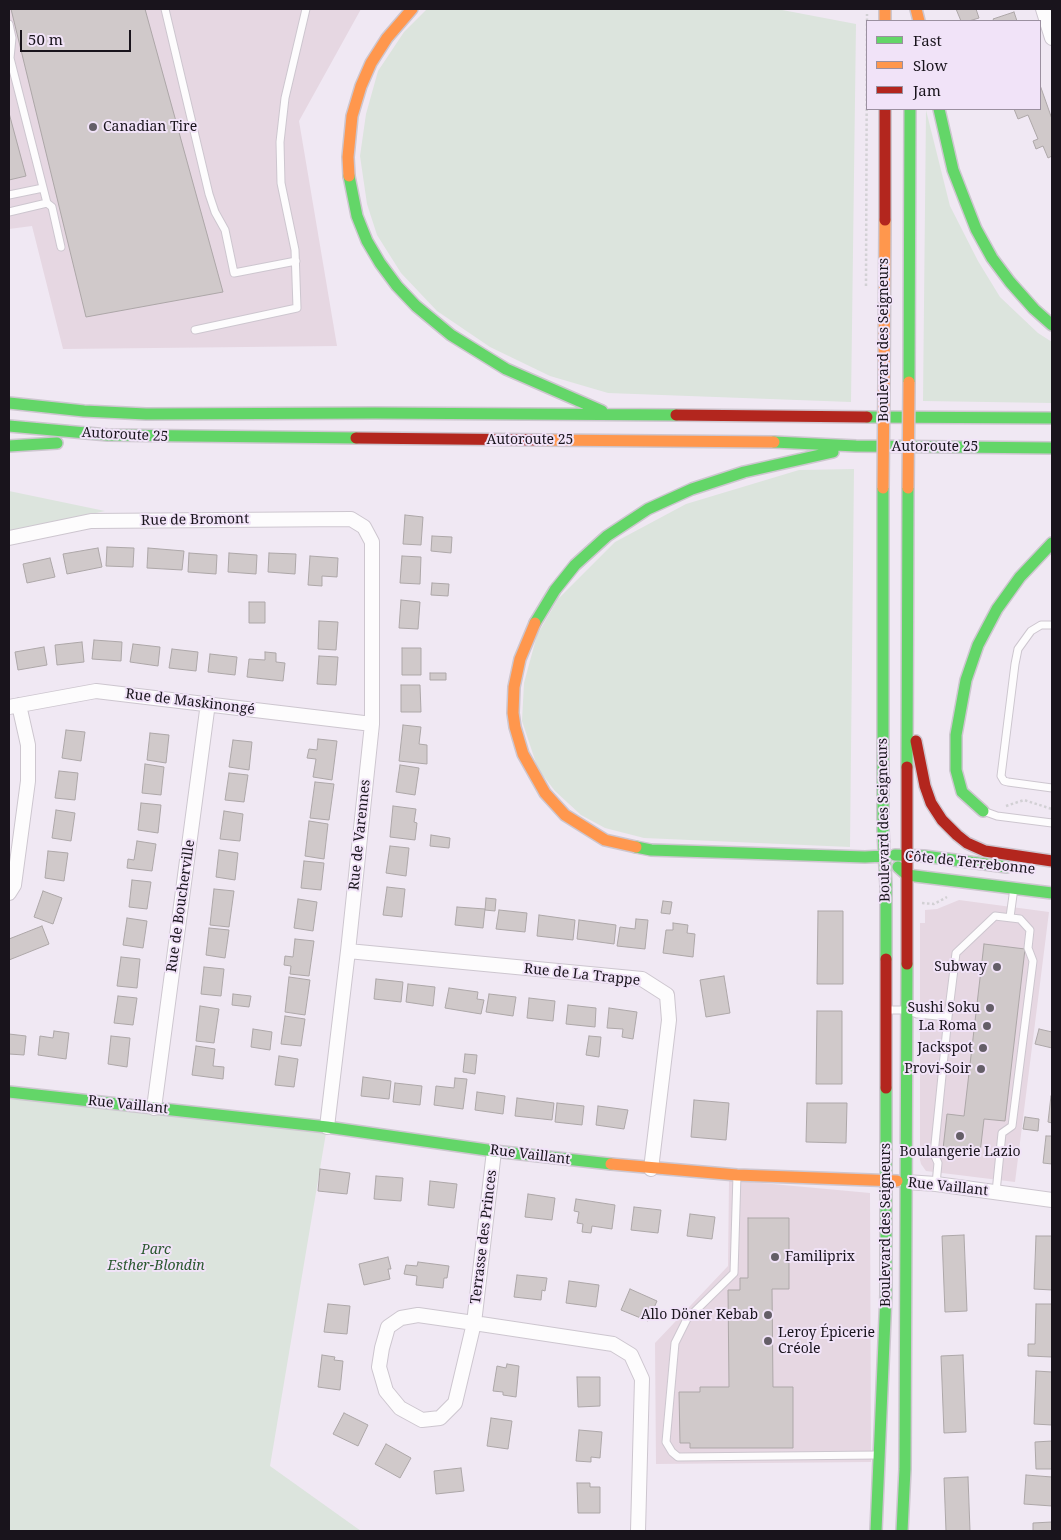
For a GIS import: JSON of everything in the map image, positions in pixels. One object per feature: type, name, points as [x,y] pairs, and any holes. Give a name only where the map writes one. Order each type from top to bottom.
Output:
[{"type":"main road","points":[[412,9],[387,38],[371,63],[361,86],[352,116],[348,157],[350,184],[357,216],[367,241],[397,286],[416,306],[451,335],[506,369],[611,415]]},
{"type":"main road","name":"Boulevard des Seigneurs","points":[[885,110],[883,837],[886,884],[886,1294],[878,1455],[890,1512],[902,1531]]},
{"type":"main road","name":"Boulevard des Seigneurs","points":[[876,1531],[890,1512],[906,1294],[910,110]]},
{"type":"main road","points":[[938,110],[953,170],[976,229],[992,258],[1010,282],[1034,309],[1052,325]]},
{"type":"main road","name":"Autoroute 25","points":[[9,403],[84,411],[146,414],[375,413],[1052,418]]},
{"type":"main road","name":"Autoroute 25","points":[[9,426],[108,435],[176,437],[795,442],[856,446],[1052,448]]},
{"type":"main road","points":[[9,446],[176,437]]},
{"type":"main road","points":[[856,446],[744,472],[692,488],[642,512],[607,536],[575,565],[555,590],[536,621],[520,659],[514,687],[513,713],[523,754],[545,793],[565,815],[605,840],[635,848],[673,851],[884,856]]},
{"type":"main road","points":[[982,811],[962,792],[956,770],[957,725],[966,680],[978,645],[997,609],[1020,577],[1052,543]]},
{"type":"main road","points":[[908,706],[927,794],[936,812],[949,829],[962,839],[985,851],[1052,862]]},
{"type":"main road","name":"Côte de Terrebonne","points":[[884,856],[907,855],[1052,872]]},
{"type":"main road","name":"Côte de Terrebonne","points":[[884,856],[907,875],[1052,893]]},
{"type":"main road","name":"Rue Vaillant","points":[[9,1092],[327,1128],[494,1151],[651,1169],[737,1176],[906,1182]]},
{"type":"main road","points":[[886,1294],[906,1294]]},
{"type":"street","points":[[1043,9],[1052,38]]},
{"type":"street","name":"Rue de Bromont","points":[[9,538],[91,521],[351,518],[364,527],[372,542]]},
{"type":"street","name":"Rue de Varennes","points":[[327,1128],[372,724],[372,542]]},
{"type":"street","name":"Rue de Maskinongé","points":[[14,706],[96,691],[372,724]]},
{"type":"street","name":"Rue de Boucherville","points":[[154,1108],[208,703]]},
{"type":"street","points":[[9,893],[14,885],[28,781],[28,745],[14,706]]},
{"type":"street","name":"Rue de La Trappe","points":[[348,951],[642,979],[667,995],[669,1020],[651,1169]]},
{"type":"street","name":"Terrasse des Princes","points":[[474,1323],[418,1314],[401,1318],[388,1327],[379,1368],[386,1391],[400,1408],[422,1420],[440,1418],[455,1403],[474,1323],[494,1151]]},
{"type":"street","name":"Rue Vaillant","points":[[906,1182],[936,1184],[1052,1200]]},
{"type":"street","points":[[474,1323],[613,1344],[631,1355],[642,1379],[638,1531]]},
{"type":"lane","points":[[165,9],[210,194],[215,212],[225,230],[234,273],[296,261]]},
{"type":"lane","points":[[195,330],[297,308],[296,250],[281,182],[280,142],[286,92],[306,9]]},
{"type":"lane","points":[[9,24],[12,38],[10,57],[47,204],[52,208],[61,247]]},
{"type":"lane","points":[[9,195],[43,188]]},
{"type":"lane","points":[[9,212],[47,204]]},
{"type":"lane","points":[[1052,625],[1042,625],[1031,631],[1018,650],[1001,776],[1002,779],[1008,782],[1052,788]]},
{"type":"lane","points":[[982,811],[997,816],[1052,823]]},
{"type":"lane","points":[[1010,918],[1014,888]]},
{"type":"lane","points":[[936,1184],[938,1163],[934,1154],[956,953],[995,916],[1020,919],[1030,930],[1028,948],[1034,961],[1012,1126],[1002,1134],[996,1192]]},
{"type":"lane","points":[[886,1010],[906,1010],[917,1014],[948,1017]]},
{"type":"lane","points":[[737,1176],[734,1272],[687,1319],[675,1343],[666,1442],[672,1452],[678,1457],[878,1455]]},
{"type":"path","points":[[1024,800],[1052,809]]},
{"type":"shaded area","points":[[9,9],[361,9],[299,121],[337,346],[63,349],[32,226],[9,229]]},
{"type":"shaded area","points":[[959,900],[1049,912],[1015,1182],[926,1171],[920,1160],[920,923],[925,923],[925,910],[937,909]]},
{"type":"shaded area","points":[[729,1180],[870,1193],[871,1462],[656,1464],[655,1343],[728,1266]]},
{"type":"green space","points":[[427,9],[777,9],[856,24],[851,402],[608,393],[550,376],[490,347],[437,311],[401,273],[377,235],[367,204],[360,156],[366,114],[378,71],[404,32]]},
{"type":"green space","points":[[926,110],[950,206],[978,261],[1000,297],[1038,333],[1052,342],[1052,403],[923,401]]},
{"type":"green space","points":[[854,469],[850,847],[644,838],[605,828],[581,815],[555,791],[538,769],[522,721],[524,683],[537,635],[558,599],[615,542],[686,504],[799,470]]},
{"type":"green space","points":[[9,491],[105,511],[9,533]]},
{"type":"green space","name":"Parc Esther-Blondin","points":[[9,1092],[327,1127],[270,1466],[361,1531],[9,1531]]},
{"type":"building","points":[[11,9],[145,9],[223,292],[86,317]]},
{"type":"building","points":[[956,9],[976,9],[979,18],[961,20]]},
{"type":"building","points":[[1014,12],[1017,20],[994,20]]},
{"type":"building","points":[[1041,88],[1052,119],[1052,156],[1048,158],[1043,146],[1036,149],[1033,141],[1038,139],[1028,115],[1018,119],[1014,110],[1041,110]]},
{"type":"building","points":[[9,113],[26,176],[9,180]]},
{"type":"building","points":[[405,515],[423,517],[421,545],[403,544]]},
{"type":"building","points":[[432,536],[452,537],[451,553],[431,551]]},
{"type":"building","points":[[107,547],[134,548],[133,567],[106,566]]},
{"type":"building","points":[[98,548],[102,567],[67,574],[63,554]]},
{"type":"building","points":[[148,548],[184,551],[182,570],[147,568]]},
{"type":"building","points":[[189,553],[217,555],[216,574],[188,572]]},
{"type":"building","points":[[229,553],[257,555],[256,574],[228,572]]},
{"type":"building","points":[[269,553],[296,554],[295,574],[268,572]]},
{"type":"building","points":[[310,556],[338,558],[337,577],[322,576],[322,586],[308,585]]},
{"type":"building","points":[[402,556],[421,557],[420,584],[400,583]]},
{"type":"building","points":[[50,558],[55,577],[27,583],[23,564]]},
{"type":"building","points":[[432,583],[449,584],[448,596],[431,595]]},
{"type":"building","points":[[401,600],[420,602],[418,629],[399,628]]},
{"type":"building","points":[[249,602],[265,602],[265,623],[249,623]]},
{"type":"building","points":[[319,621],[338,622],[336,650],[318,649]]},
{"type":"building","points":[[94,640],[122,642],[121,661],[92,659]]},
{"type":"building","points":[[82,642],[84,662],[57,665],[55,645]]},
{"type":"building","points":[[133,644],[160,647],[158,666],[130,662]]},
{"type":"building","points":[[44,647],[47,665],[18,670],[15,652]]},
{"type":"building","points":[[402,648],[421,648],[421,675],[402,675]]},
{"type":"building","points":[[172,649],[198,652],[196,671],[169,668]]},
{"type":"building","points":[[265,652],[276,653],[276,662],[285,663],[283,681],[247,677],[249,659],[265,660]]},
{"type":"building","points":[[210,654],[237,657],[235,675],[208,672]]},
{"type":"building","points":[[319,656],[338,657],[336,685],[317,684]]},
{"type":"building","points":[[430,673],[446,673],[446,680],[430,680]]},
{"type":"building","points":[[401,685],[420,685],[421,712],[401,712]]},
{"type":"building","points":[[403,725],[421,727],[419,744],[427,745],[427,764],[399,761]]},
{"type":"building","points":[[66,730],[85,732],[81,761],[62,758]]},
{"type":"building","points":[[150,733],[169,735],[166,763],[147,760]]},
{"type":"building","points":[[318,739],[337,741],[332,780],[313,777],[316,759],[307,758],[309,749],[317,750]]},
{"type":"building","points":[[233,740],[252,742],[249,770],[229,767]]},
{"type":"building","points":[[145,764],[164,767],[161,795],[142,793]]},
{"type":"building","points":[[400,765],[419,768],[415,795],[396,792]]},
{"type":"building","points":[[59,771],[78,773],[75,800],[55,798]]},
{"type":"building","points":[[229,773],[248,775],[244,802],[225,800]]},
{"type":"building","points":[[315,782],[334,784],[329,820],[310,818]]},
{"type":"building","points":[[141,803],[161,805],[158,833],[138,830]]},
{"type":"building","points":[[393,806],[416,809],[414,822],[417,823],[415,840],[390,837]]},
{"type":"building","points":[[56,810],[75,813],[71,841],[52,838]]},
{"type":"building","points":[[224,811],[243,814],[240,841],[220,839]]},
{"type":"building","points":[[309,821],[328,824],[324,859],[305,856]]},
{"type":"building","points":[[431,835],[450,838],[449,848],[430,846]]},
{"type":"building","points":[[137,841],[156,844],[152,871],[127,868],[128,859],[134,860]]},
{"type":"building","points":[[390,846],[409,848],[406,876],[386,873]]},
{"type":"building","points":[[219,850],[238,853],[235,880],[216,877]]},
{"type":"building","points":[[48,851],[68,853],[64,881],[45,878]]},
{"type":"building","points":[[304,861],[324,863],[321,890],[301,888]]},
{"type":"building","points":[[132,880],[151,882],[147,909],[129,907]]},
{"type":"building","points":[[387,887],[405,889],[402,917],[383,915]]},
{"type":"building","points":[[214,889],[234,891],[229,927],[210,925]]},
{"type":"building","points":[[43,891],[62,898],[53,924],[34,917]]},
{"type":"building","points":[[486,898],[496,899],[495,911],[485,910]]},
{"type":"building","points":[[298,899],[317,902],[313,931],[294,928]]},
{"type":"building","points":[[663,901],[672,902],[670,914],[661,913]]},
{"type":"building","points":[[457,907],[485,909],[483,928],[455,925]]},
{"type":"building","points":[[499,910],[527,913],[525,932],[496,929]]},
{"type":"building","points":[[818,911],[843,911],[843,984],[817,984]]},
{"type":"building","points":[[539,915],[575,920],[573,940],[537,936]]},
{"type":"building","points":[[127,918],[147,921],[143,948],[123,945]]},
{"type":"building","points":[[636,919],[648,920],[645,949],[617,946],[620,927],[635,929]]},
{"type":"building","points":[[579,920],[616,925],[614,944],[577,939]]},
{"type":"building","points":[[673,923],[688,925],[687,933],[695,934],[693,957],[663,953],[666,930],[673,930]]},
{"type":"building","points":[[42,926],[49,944],[9,960],[9,939]]},
{"type":"building","points":[[209,928],[229,930],[225,958],[206,955]]},
{"type":"building","points":[[295,939],[314,941],[309,976],[290,974],[291,966],[284,965],[285,956],[293,957]]},
{"type":"building","points":[[984,944],[1025,949],[1005,1121],[984,1119],[980,1153],[943,1149],[947,1114],[964,1116]]},
{"type":"building","points":[[121,957],[140,959],[137,988],[117,986]]},
{"type":"building","points":[[204,967],[224,969],[221,996],[201,994]]},
{"type":"building","points":[[724,976],[730,1013],[706,1017],[700,980]]},
{"type":"building","points":[[289,977],[310,980],[305,1015],[285,1012]]},
{"type":"building","points":[[376,979],[403,982],[401,1002],[374,999]]},
{"type":"building","points":[[408,984],[435,987],[433,1006],[406,1002]]},
{"type":"building","points":[[449,988],[478,992],[477,999],[484,1000],[481,1014],[445,1008]]},
{"type":"building","points":[[233,994],[251,996],[249,1007],[232,1005]]},
{"type":"building","points":[[489,994],[516,997],[513,1016],[486,1012]]},
{"type":"building","points":[[118,996],[137,998],[133,1025],[114,1023]]},
{"type":"building","points":[[529,998],[555,1001],[553,1021],[527,1018]]},
{"type":"building","points":[[568,1005],[596,1008],[595,1027],[566,1024]]},
{"type":"building","points":[[200,1006],[219,1009],[214,1043],[196,1041]]},
{"type":"building","points":[[609,1008],[637,1012],[633,1039],[622,1037],[623,1029],[607,1028]]},
{"type":"building","points":[[817,1011],[842,1011],[842,1084],[816,1084]]},
{"type":"building","points":[[285,1016],[305,1019],[301,1046],[281,1044]]},
{"type":"building","points":[[253,1029],[272,1032],[270,1050],[251,1047]]},
{"type":"building","points":[[1039,1029],[1052,1032],[1052,1048],[1035,1044]]},
{"type":"building","points":[[54,1031],[69,1033],[66,1059],[38,1055],[40,1036],[53,1038]]},
{"type":"building","points":[[9,1034],[26,1036],[24,1055],[9,1054]]},
{"type":"building","points":[[111,1036],[130,1038],[127,1067],[108,1064]]},
{"type":"building","points":[[589,1036],[601,1037],[599,1057],[586,1055]]},
{"type":"building","points":[[196,1046],[215,1049],[213,1066],[224,1067],[223,1079],[192,1075]]},
{"type":"building","points":[[465,1054],[477,1055],[475,1074],[463,1072]]},
{"type":"building","points":[[279,1056],[298,1059],[294,1087],[275,1085]]},
{"type":"building","points":[[363,1077],[391,1081],[389,1099],[361,1096]]},
{"type":"building","points":[[455,1078],[467,1079],[463,1109],[434,1105],[436,1086],[454,1088]]},
{"type":"building","points":[[395,1083],[422,1086],[420,1105],[393,1102]]},
{"type":"building","points":[[477,1092],[505,1096],[503,1114],[475,1110]]},
{"type":"building","points":[[1052,1096],[1052,1123],[1048,1122]]},
{"type":"building","points":[[517,1098],[554,1103],[552,1120],[515,1116]]},
{"type":"building","points":[[694,1100],[729,1103],[726,1140],[691,1137]]},
{"type":"building","points":[[557,1103],[584,1106],[582,1125],[555,1122]]},
{"type":"building","points":[[807,1103],[847,1103],[846,1143],[806,1142]]},
{"type":"building","points":[[598,1106],[628,1110],[624,1129],[596,1125]]},
{"type":"building","points":[[1025,1117],[1039,1119],[1038,1131],[1023,1129]]},
{"type":"building","points":[[1046,1136],[1052,1136],[1052,1164],[1043,1163]]},
{"type":"building","points":[[320,1169],[350,1173],[347,1194],[318,1191]]},
{"type":"building","points":[[376,1176],[403,1178],[401,1201],[374,1199]]},
{"type":"building","points":[[430,1181],[457,1184],[454,1208],[428,1205]]},
{"type":"building","points":[[528,1194],[555,1198],[552,1220],[525,1217]]},
{"type":"building","points":[[576,1199],[615,1205],[612,1229],[592,1226],[591,1233],[582,1232],[583,1224],[577,1223],[579,1212],[574,1211]]},
{"type":"building","points":[[634,1207],[661,1210],[658,1233],[631,1230]]},
{"type":"building","points":[[690,1214],[715,1217],[712,1239],[687,1236]]},
{"type":"building","points":[[748,1218],[789,1218],[789,1289],[772,1289],[773,1387],[793,1387],[793,1448],[690,1448],[690,1443],[680,1443],[679,1392],[700,1392],[700,1387],[729,1387],[728,1290],[740,1290],[740,1278],[748,1278]]},
{"type":"building","points":[[964,1235],[967,1311],[945,1312],[942,1236]]},
{"type":"building","points":[[1036,1236],[1052,1236],[1052,1290],[1034,1289]]},
{"type":"building","points":[[388,1257],[391,1269],[388,1269],[390,1279],[364,1285],[359,1264]]},
{"type":"building","points":[[418,1262],[449,1266],[447,1278],[444,1278],[443,1288],[416,1285],[417,1276],[404,1274],[406,1265],[417,1266]]},
{"type":"building","points":[[517,1275],[547,1278],[545,1291],[542,1290],[541,1300],[514,1297]]},
{"type":"building","points":[[569,1281],[599,1285],[596,1307],[566,1303]]},
{"type":"building","points":[[630,1289],[657,1301],[648,1321],[621,1310]]},
{"type":"building","points":[[328,1304],[350,1306],[347,1334],[324,1332]]},
{"type":"building","points":[[1036,1304],[1052,1304],[1052,1357],[1028,1356],[1028,1344],[1035,1344]]},
{"type":"building","points":[[322,1355],[335,1357],[334,1360],[343,1361],[340,1390],[318,1387]]},
{"type":"building","points":[[963,1355],[966,1432],[944,1433],[941,1356]]},
{"type":"building","points":[[507,1364],[519,1366],[516,1397],[503,1395],[503,1392],[493,1391],[497,1366],[506,1368]]},
{"type":"building","points":[[1036,1371],[1052,1372],[1052,1425],[1034,1424]]},
{"type":"building","points":[[577,1377],[600,1377],[600,1406],[578,1407]]},
{"type":"building","points":[[344,1413],[368,1425],[358,1446],[333,1434]]},
{"type":"building","points":[[491,1418],[512,1421],[508,1449],[487,1446]]},
{"type":"building","points":[[579,1430],[602,1432],[600,1458],[591,1457],[591,1462],[576,1461]]},
{"type":"building","points":[[1052,1441],[1052,1469],[1036,1469],[1035,1442]]},
{"type":"building","points":[[386,1444],[411,1458],[400,1478],[375,1464]]},
{"type":"building","points":[[461,1468],[464,1491],[436,1494],[434,1471]]},
{"type":"building","points":[[1026,1475],[1052,1477],[1052,1506],[1024,1504]]},
{"type":"building","points":[[968,1477],[970,1531],[946,1531],[944,1478]]},
{"type":"building","points":[[577,1483],[590,1483],[590,1487],[600,1487],[600,1513],[578,1513]]},
{"type":"building","points":[[1052,1522],[1052,1531],[1033,1531],[1033,1523]]},
{"type":"traffic: fast","points":[[909,382],[910,110]]},
{"type":"traffic: fast","points":[[939,110],[953,170],[976,229],[992,258],[1010,282],[1034,309],[1052,325]]},
{"type":"traffic: fast","points":[[349,176],[357,216],[367,241],[397,286],[416,306],[451,335],[506,369],[602,411]]},
{"type":"traffic: fast","points":[[9,403],[84,411],[146,414],[676,415]]},
{"type":"traffic: fast","points":[[867,417],[1052,418]]},
{"type":"traffic: fast","points":[[9,426],[108,435],[356,438]]},
{"type":"traffic: fast","points":[[774,442],[856,446],[1052,448]]},
{"type":"traffic: fast","points":[[9,446],[57,443]]},
{"type":"traffic: fast","points":[[535,623],[555,590],[575,565],[607,536],[648,509],[692,489],[744,472],[833,452]]},
{"type":"traffic: fast","points":[[883,488],[883,831],[886,885],[886,959]]},
{"type":"traffic: fast","points":[[907,767],[908,488]]},
{"type":"traffic: fast","points":[[983,811],[962,792],[956,770],[956,735],[966,680],[978,645],[997,609],[1020,577],[1052,543]]},
{"type":"traffic: fast","points":[[636,847],[651,850],[884,856]]},
{"type":"traffic: fast","points":[[895,855],[924,856],[1007,867]]},
{"type":"traffic: fast","points":[[898,867],[907,875],[1052,893]]},
{"type":"traffic: fast","points":[[902,1531],[905,1469],[907,964]]},
{"type":"traffic: fast","points":[[876,1531],[886,1294],[886,1088]]},
{"type":"traffic: fast","points":[[9,1092],[327,1127],[494,1151],[611,1164]]},
{"type":"traffic: slow","points":[[349,176],[348,157],[352,116],[361,86],[371,63],[387,38],[412,9]]},
{"type":"traffic: slow","points":[[885,9],[885,20]]},
{"type":"traffic: slow","points":[[916,9],[919,20]]},
{"type":"traffic: slow","points":[[884,382],[885,220]]},
{"type":"traffic: slow","points":[[883,488],[884,382]]},
{"type":"traffic: slow","points":[[908,488],[909,382]]},
{"type":"traffic: slow","points":[[545,440],[774,442]]},
{"type":"traffic: slow","points":[[535,623],[520,659],[514,687],[513,713],[523,754],[545,793],[565,815],[605,840],[636,847]]},
{"type":"traffic: slow","points":[[611,1164],[737,1175],[897,1181]]},
{"type":"traffic: jam","points":[[885,110],[885,220]]},
{"type":"traffic: jam","points":[[676,415],[867,417]]},
{"type":"traffic: jam","points":[[356,438],[545,440]]},
{"type":"traffic: jam","points":[[916,741],[925,786],[931,803],[942,820],[957,835],[967,843],[985,851],[1052,861]]},
{"type":"traffic: jam","points":[[907,767],[907,964]]},
{"type":"traffic: jam","points":[[886,959],[886,1088]]},
{"type":"place","name":"Canadian Tire","points":[[93,127]]},
{"type":"place","name":"Subway","points":[[997,967]]},
{"type":"place","name":"Sushi Soku","points":[[990,1008]]},
{"type":"place","name":"La Roma","points":[[987,1026]]},
{"type":"place","name":"Jackspot","points":[[983,1048]]},
{"type":"place","name":"Provi-Soir","points":[[981,1069]]},
{"type":"place","name":"Boulangerie Lazio","points":[[960,1136]]},
{"type":"place","name":"Familiprix","points":[[775,1257]]},
{"type":"place","name":"Allo Döner Kebab","points":[[768,1315]]},
{"type":"place","name":"Leroy Épicerie Créole","points":[[768,1341]]}]
